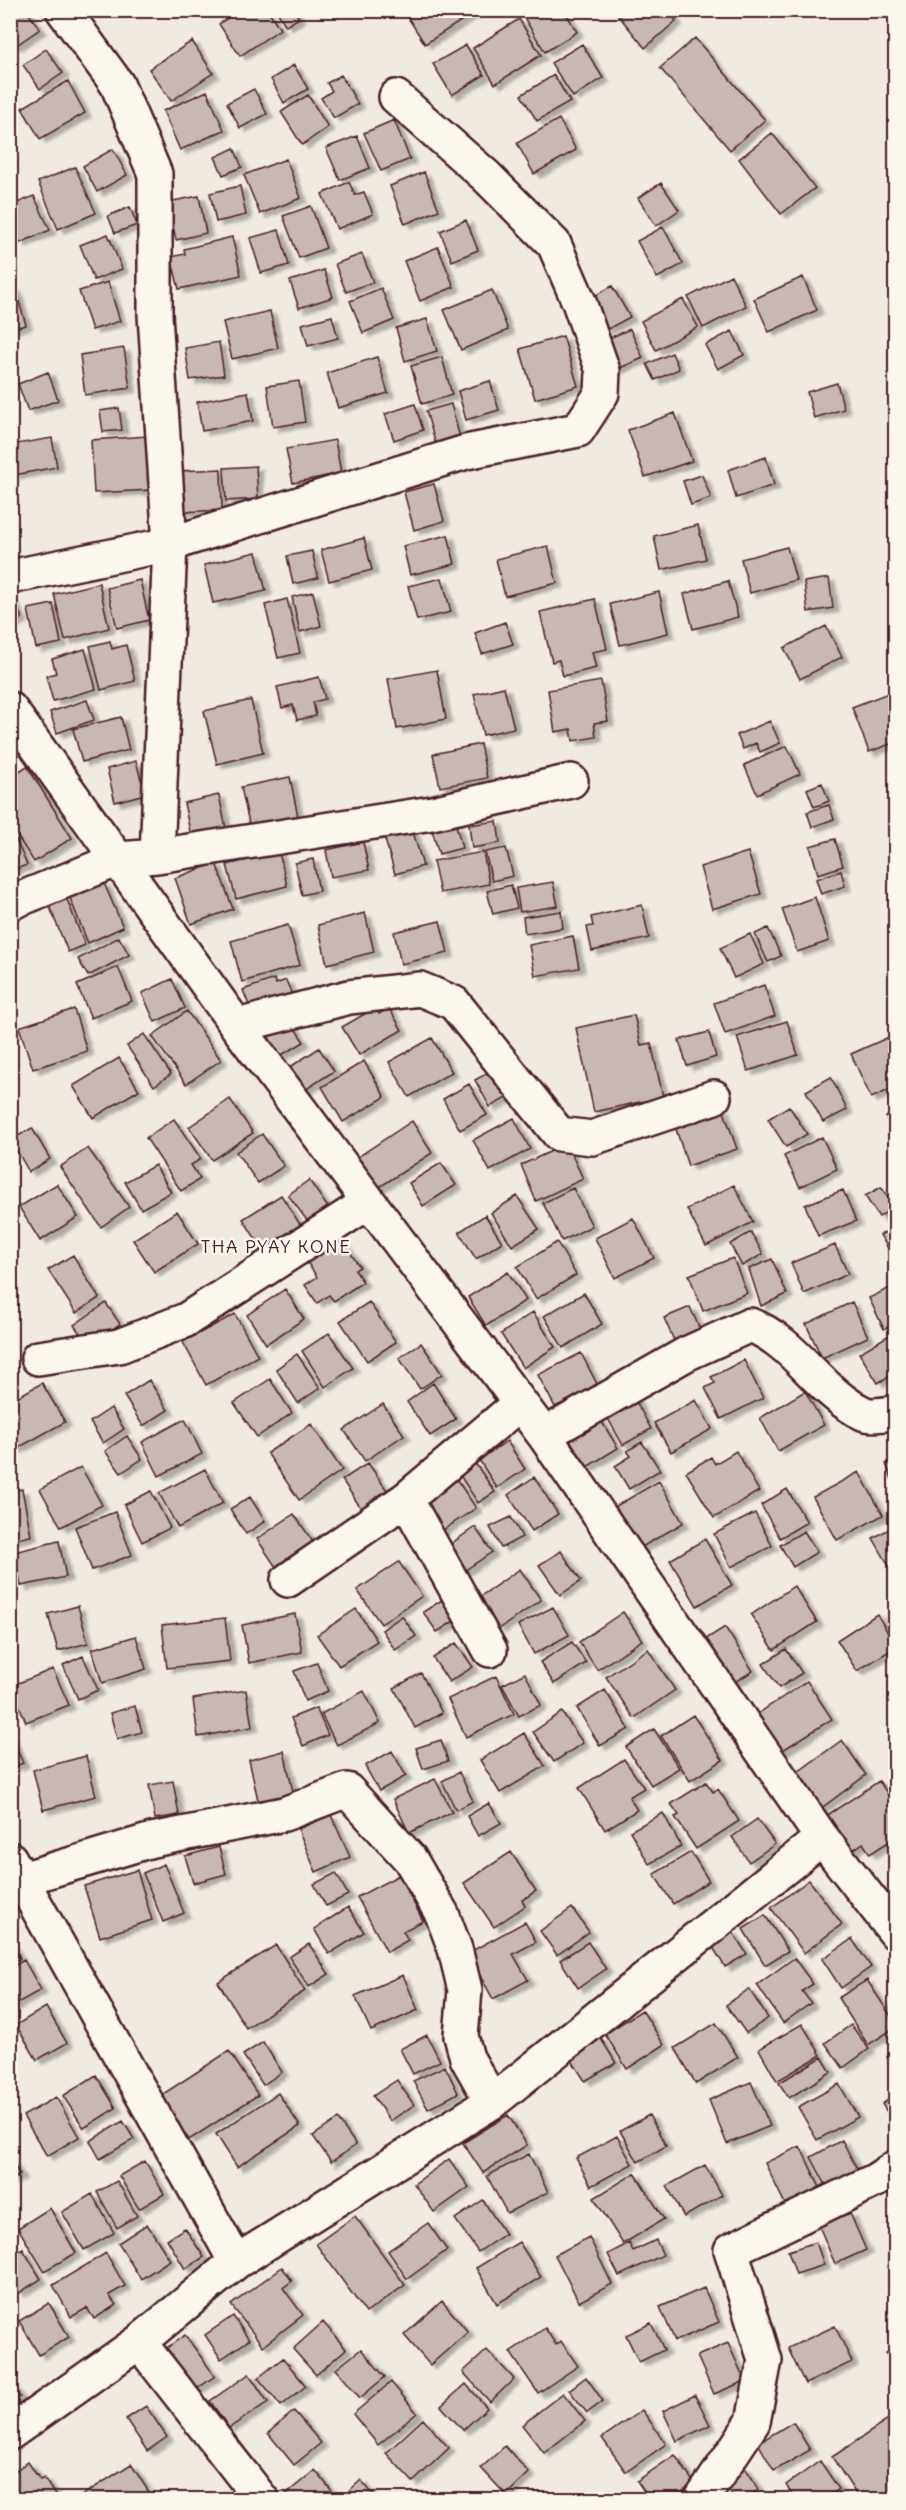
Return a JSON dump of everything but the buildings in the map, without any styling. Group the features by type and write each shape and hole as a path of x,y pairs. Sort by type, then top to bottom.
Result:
{"street":[{"path":"63,10 117,84 155,174 155,315 170,544 157,856"},
{"path":"10,577 170,544 466,452 578,430 602,393 603,371 579,302 554,244 486,176 396,97"},
{"path":"10,709 237,1026 544,1435 822,1838 896,1933"},
{"path":"10,903 119,859 157,856 432,813 571,781"},
{"path":"237,1026 350,997 420,989 454,1003 559,1134 592,1138 714,1097"},
{"path":"38,1358 119,1346 186,1320 369,1202"},
{"path":"544,1435 686,1354 750,1325 769,1332 833,1391 864,1414 896,1413"},
{"path":"288,1580 406,1499 520,1403"},
{"path":"406,1499 490,1650"},
{"path":"236,2262 16,1869 284,1814 347,1790 410,1859 442,1914 455,1949 465,1990 461,2036 467,2058 492,2102"},
{"path":"10,2433 139,2342 236,2262 492,2102 822,1838"},
{"path":"701,2499 753,2422 765,2360 731,2250 876,2180 896,2167"},
{"path":"139,2342 262,2499"}],"district":[{"name":"THA PYAY KONE","path":"276,1246"}]}
